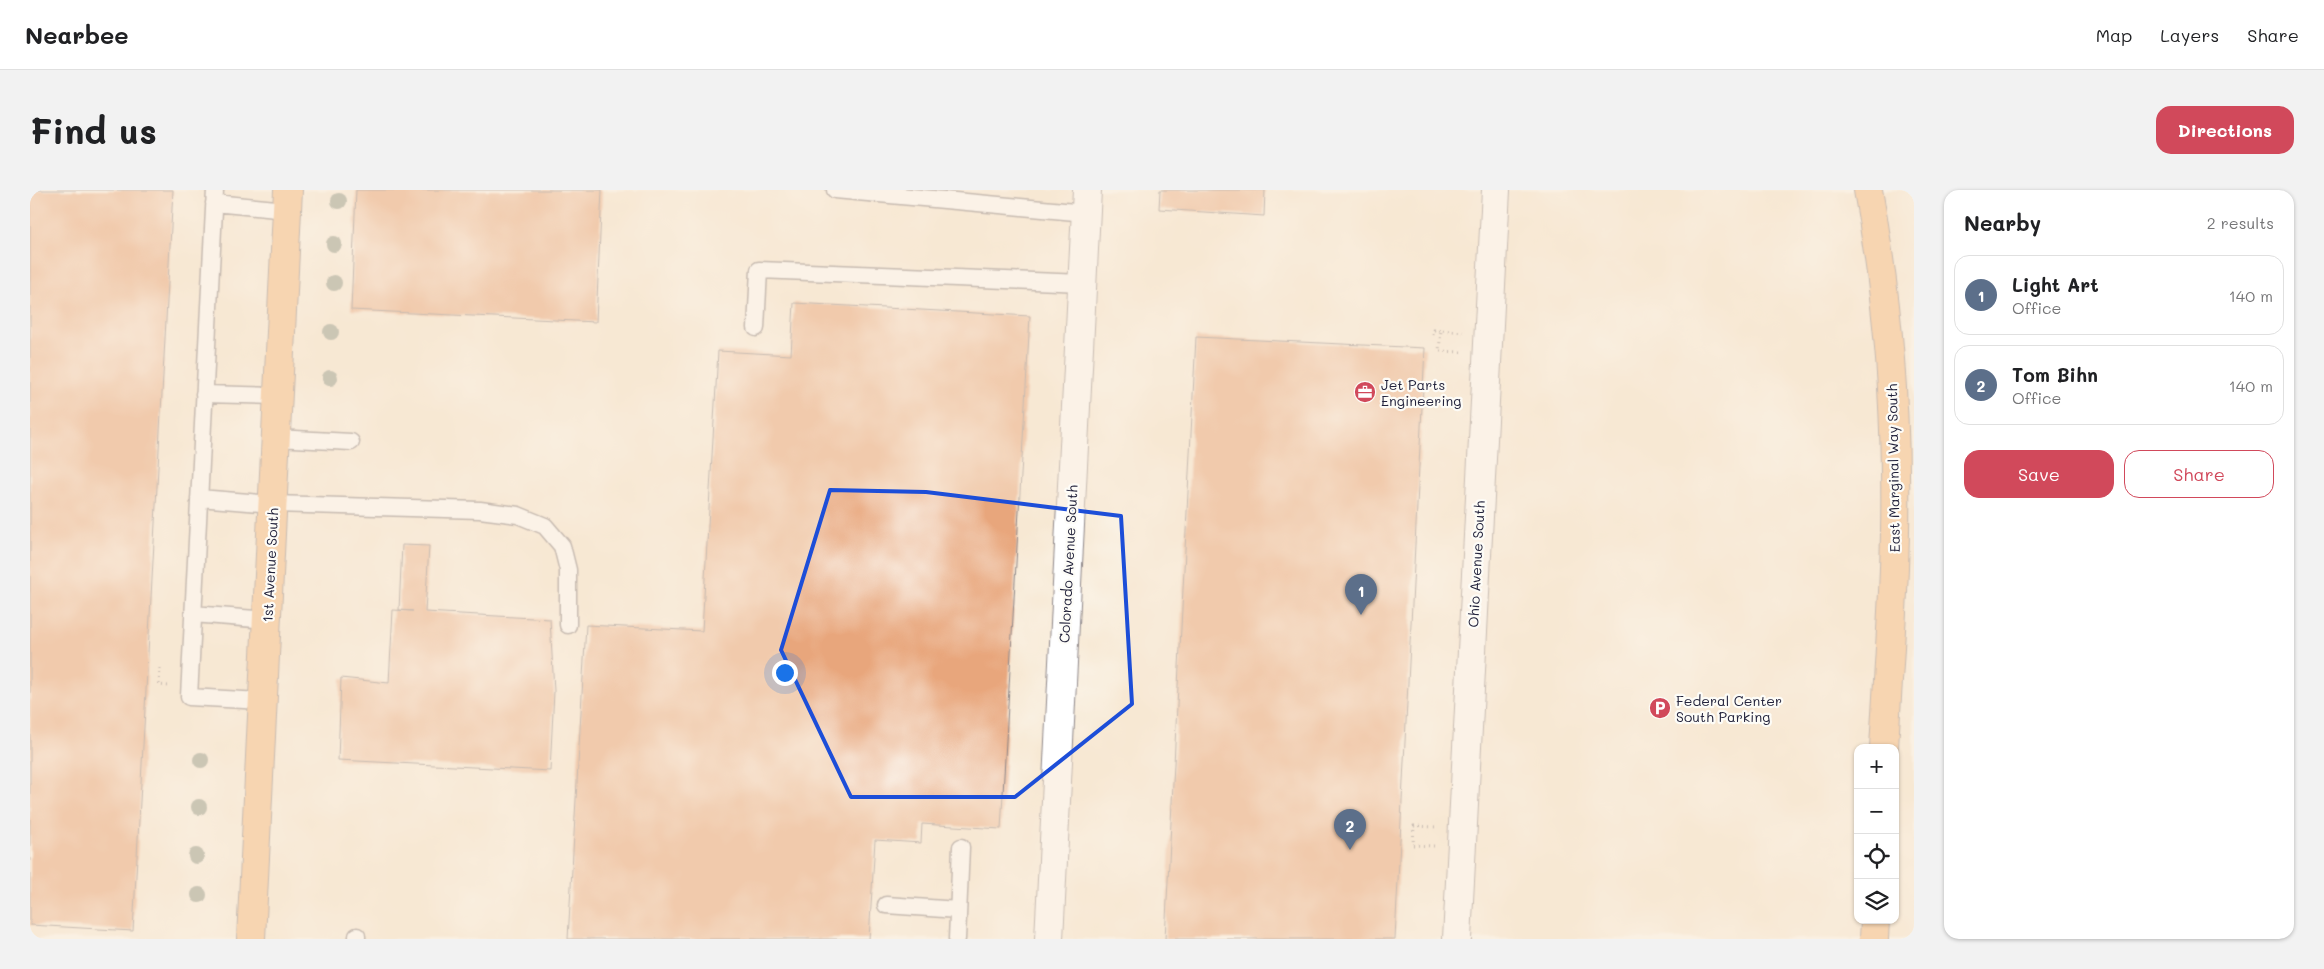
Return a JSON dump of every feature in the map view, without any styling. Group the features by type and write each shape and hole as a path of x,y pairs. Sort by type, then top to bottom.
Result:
{"main road":[{"name":"East Marginal Way South","path":"1868,190 1878,243 1891,365 1895,463 1894,573 1884,744"},
{"name":"1st Avenue South","path":"251,939 288,200"},
{"path":"1874,939 1875,924"}],"street":[{"name":"Ohio Avenue South","path":"1457,939 1496,190"},
{"name":"Colorado Avenue South","path":"1049,939 1087,201"}],"lane":[{"path":"834,190 1087,201"},
{"path":"263,701 189,697 193,614 214,196 288,200"},
{"path":"756,328 759,270 1082,283"},
{"path":"204,394 278,396"},
{"path":"276,438 351,442"},
{"path":"199,498 273,504 480,510 518,515 545,526 562,546 568,570 568,625"},
{"path":"193,614 267,620"},
{"path":"957,939 961,847"},
{"path":"886,905 958,910"}],"path":[{"path":"1433,335 1434,330 1467,332"},
{"path":"1440,330 1440,351 1466,352"},
{"path":"159,685 160,668"},
{"path":"1440,846 1413,847 1414,826 1441,827"}],"highlighted area":[{"path":"830,490 926,492 1121,516 1132,704 1015,797 851,797 781,650"}],"building":[{"path":"30,190 173,190 133,931 30,925"},
{"path":"356,190 602,190 596,322 351,310"},
{"path":"1160,190 1265,190 1264,216 1159,209"},
{"path":"794,303 1030,316 1001,829 922,824 921,843 875,840 869,939 568,939 586,625 702,631 718,351 791,355"},
{"path":"1196,337 1425,348 1395,939 1165,939"},
{"path":"402,545 429,546 425,612 550,619 554,691 550,771 338,760 341,678 389,683 393,610 413,611 399,610"}],"place":[{"name":"Jet Parts Engineering","path":"1365,392"},
{"name":"Light Art","path":"1361,615"},
{"name":"Federal Center South Parking","path":"1660,708"},
{"name":"Tom Bihn","path":"1350,850"}]}
